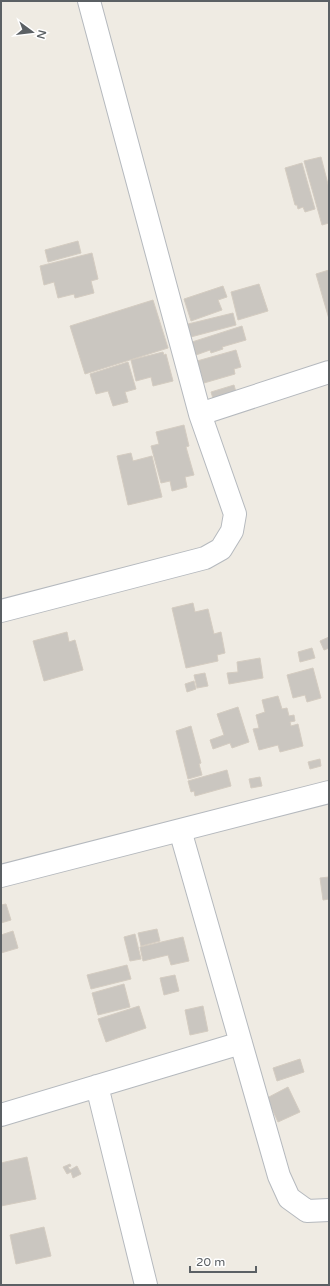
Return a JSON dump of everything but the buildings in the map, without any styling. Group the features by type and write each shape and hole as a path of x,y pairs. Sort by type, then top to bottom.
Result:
{"street":[{"path":"1,611 205,558 221,549 232,530 235,514 200,414 92,2"},
{"path":"200,414 329,372"},
{"path":"1,876 329,792"},
{"path":"180,830 279,1176 289,1198 307,1212 329,1210"},
{"path":"1,1115 241,1043"},
{"path":"96,1086 146,1285"}]}
